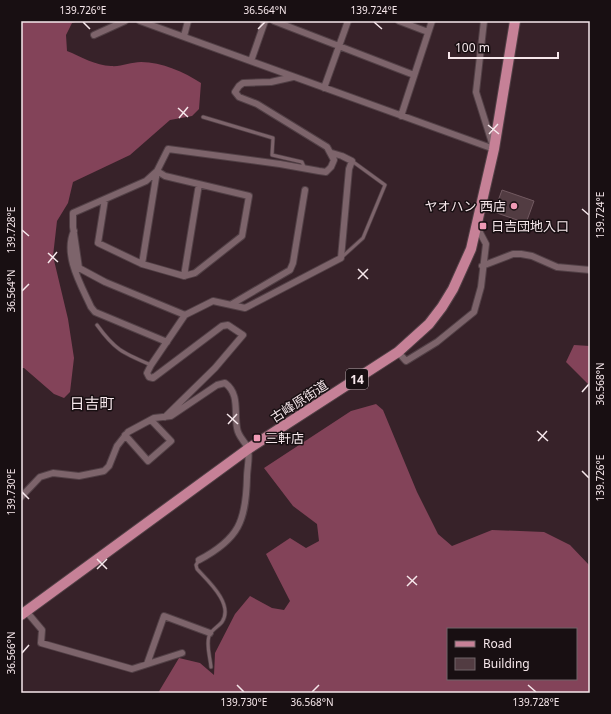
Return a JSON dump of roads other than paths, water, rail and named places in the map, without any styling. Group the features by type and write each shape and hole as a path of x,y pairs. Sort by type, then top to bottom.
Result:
{"main road":[{"name":"古峰原街道","path":"24,613 248,449 398,352 429,324 442,307 463,271 477,227 494,150 515,21"}],"street":[{"path":"94,35 126,21"},
{"path":"140,21 494,150"},
{"path":"184,36 188,21"},
{"path":"251,61 265,21"},
{"path":"274,21 414,75"},
{"path":"324,88 348,21"},
{"path":"399,21 428,32"},
{"path":"401,116 432,21"},
{"path":"484,21 476,92 494,150"},
{"path":"142,264 157,171 168,149 326,172 332,167 334,160 332,153 327,147 258,104 239,97 235,92 238,86 243,83 272,82 293,77"},
{"path":"165,417 215,368 243,335 228,325 222,326 153,378 149,377 147,373 151,365 185,315 213,301 245,308 341,258 349,168 352,161 332,153"},
{"path":"105,199 98,243 142,264 184,276 195,273 242,236 249,196 165,176 157,171"},
{"path":"157,171 146,181 73,213 79,268 105,282 185,315"},
{"path":"184,276 199,184"},
{"path":"232,304 290,270 293,263 305,190"},
{"path":"398,352 406,361 437,342 474,312 481,288 482,266 486,244 477,227"},
{"path":"74,231 70,240 74,270 91,308 95,312 167,342"},
{"path":"482,266 513,254 521,254 532,256 557,267 590,270"},
{"path":"21,497 40,477 53,473 79,476 104,471 109,466 117,446 128,432 151,420 171,416 217,385 225,383 230,386 235,397 239,435 248,449 247,489 240,525 232,536 216,552 199,560"},
{"path":"125,435 148,461 171,441 151,420"},
{"path":"24,613 42,630 41,643 132,669 182,653"},
{"path":"147,664 164,616 210,633"}],"lane":[{"path":"203,116 273,138 272,155 302,162 305,169"},
{"path":"341,258 363,238 384,185 352,161"},
{"path":"98,325 109,342 120,352 151,365"},
{"path":"199,560 196,565 197,569 216,591 226,611 222,621 210,633 208,643 211,667"}],"place":[{"name":"ヤオハン 西店","path":"514,206"},
{"name":"日吉団地入口","path":"483,226"},
{"name":"三軒店","path":"257,438"}],"district":[{"name":"日吉町","path":"92,403"}]}
